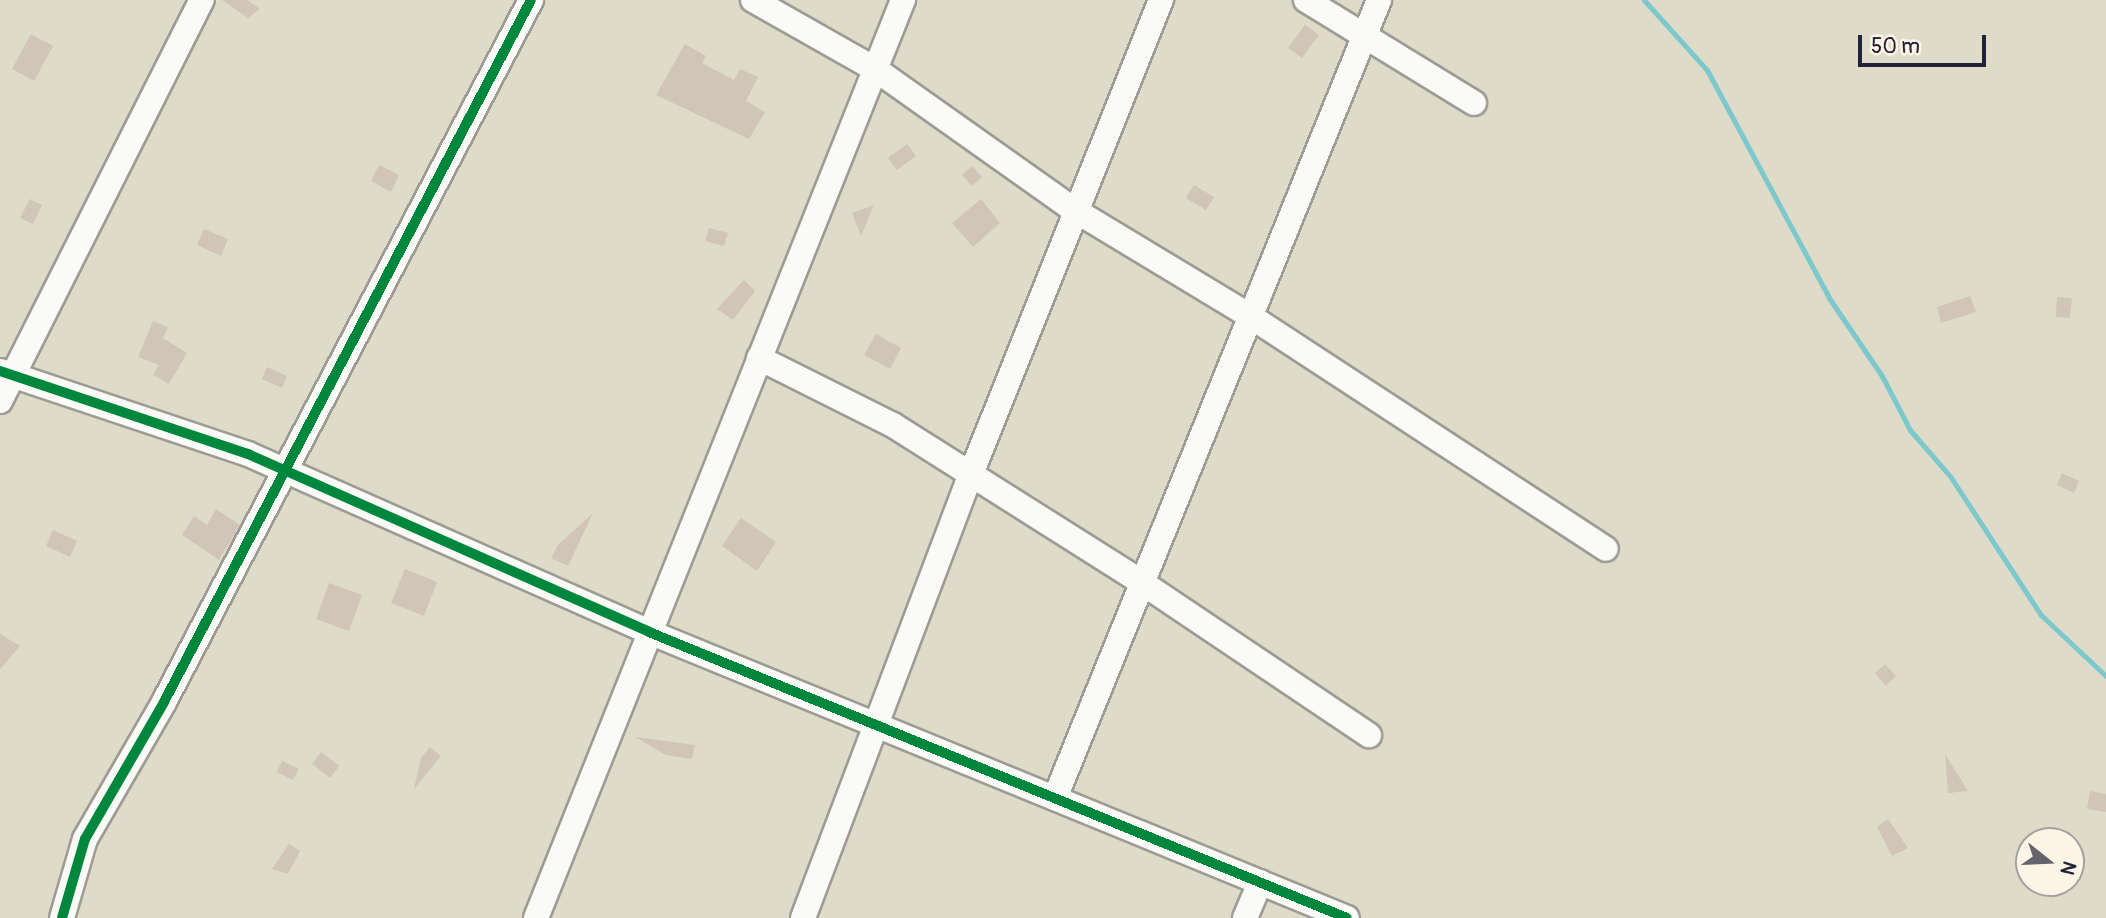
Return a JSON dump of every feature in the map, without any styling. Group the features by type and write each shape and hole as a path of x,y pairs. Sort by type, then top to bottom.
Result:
{"street":[{"path":"0,401 6,374 202,0"},
{"path":"62,918 85,839 164,702 531,0"},
{"path":"754,0 875,69 1074,210 1251,317 1606,549"},
{"path":"542,916 649,632 903,0"},
{"path":"803,918 874,724 971,474 1074,210 1161,0"},
{"path":"1306,0 1474,103"},
{"path":"1055,798 1379,0"},
{"path":"760,358 893,425 1143,583 1369,736"},
{"path":"6,374 248,454 649,632 1347,918"},
{"path":"1245,918 1260,882"}],"building":[{"path":"222,0 247,0 260,9 248,18"},
{"path":"1305,25 1319,35 1302,58 1288,48"},
{"path":"31,34 53,46 34,81 12,69"},
{"path":"685,44 706,56 702,63 734,80 740,69 758,77 746,101 765,112 749,139 656,95"},
{"path":"907,144 916,156 897,170 888,158"},
{"path":"379,165 399,175 391,192 371,181"},
{"path":"972,166 982,177 972,186 962,175"},
{"path":"1194,185 1214,197 1206,210 1186,198"},
{"path":"30,199 42,205 33,224 20,218"},
{"path":"981,199 1000,223 973,247 952,223"},
{"path":"874,205 861,236 852,213"},
{"path":"709,228 728,233 724,246 705,241"},
{"path":"204,229 228,239 221,256 197,245"},
{"path":"744,280 755,291 733,320 717,309"},
{"path":"1970,296 1976,312 1941,323 1937,307"},
{"path":"2057,297 2072,298 2070,318 2056,317"},
{"path":"153,321 168,327 163,338 187,353 169,384 153,375 159,365 138,357"},
{"path":"876,334 901,348 890,369 864,355"},
{"path":"267,367 287,376 282,388 262,379"},
{"path":"2062,473 2079,481 2074,493 2057,485"},
{"path":"216,509 240,525 219,560 182,535 194,516 207,525"},
{"path":"593,513 568,566 551,558 558,545"},
{"path":"741,518 776,542 757,571 722,546"},
{"path":"53,530 77,541 70,557 46,546"},
{"path":"405,569 437,582 424,616 391,603"},
{"path":"329,583 362,595 349,631 316,619"},
{"path":"0,634 20,646 0,669"},
{"path":"1885,664 1896,676 1886,686 1875,673"},
{"path":"635,737 695,745 692,759 666,755"},
{"path":"430,747 441,756 414,789 421,758"},
{"path":"321,752 339,766 330,778 312,764"},
{"path":"1945,754 1968,791 1948,793"},
{"path":"282,761 299,769 293,780 277,772"},
{"path":"2090,791 2106,794 2106,812 2087,809"},
{"path":"1888,819 1908,848 1892,856 1877,827"},
{"path":"289,844 300,851 288,874 272,869"}],"waterway":[{"path":"1644,0 1707,70 1829,298 1882,376 1910,430 1950,476 2041,615 2106,676"}],"cycle path":[{"path":"62,918 85,839 164,702 531,0"},
{"path":"0,371 248,454 649,632 1347,918"}]}
